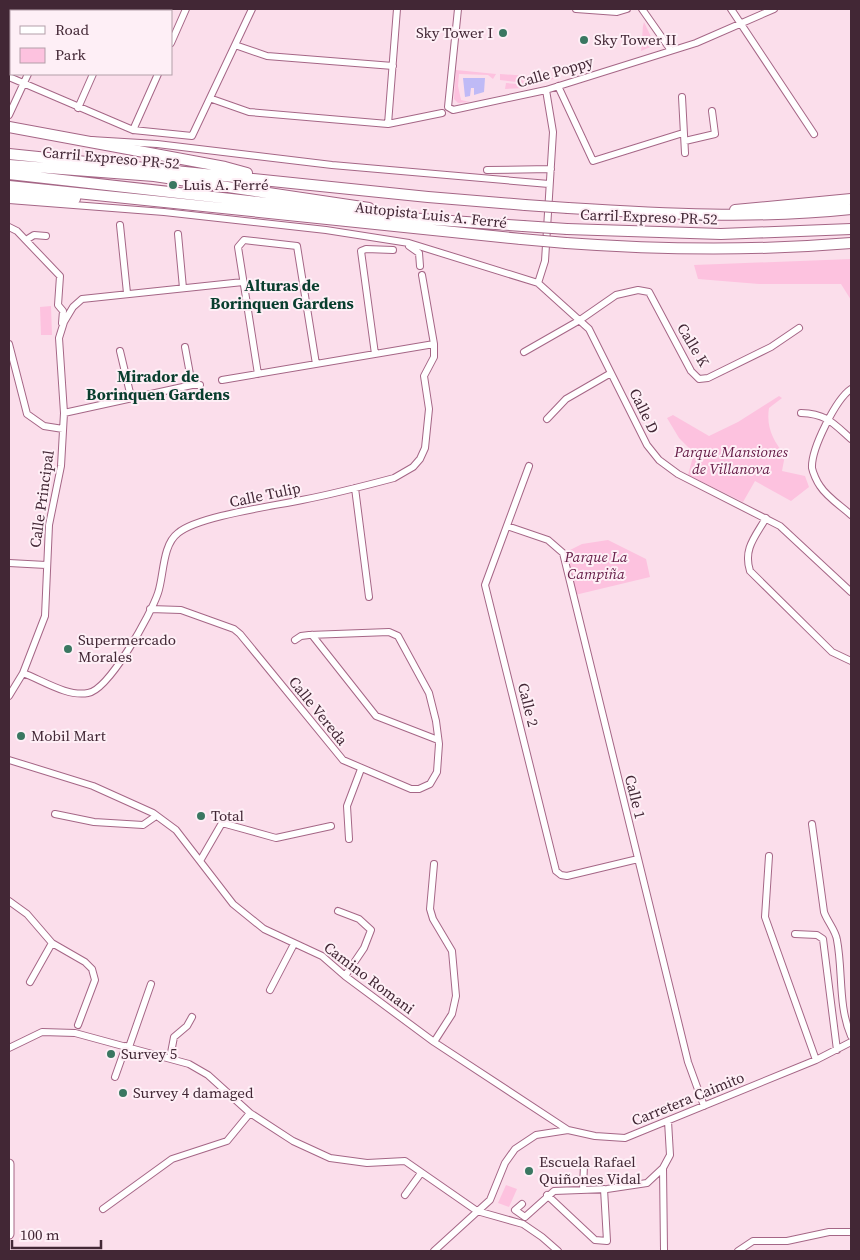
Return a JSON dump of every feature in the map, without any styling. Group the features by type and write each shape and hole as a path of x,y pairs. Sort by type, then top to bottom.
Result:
{"highway":[{"path":"9,127 225,167 270,180"},
{"name":"Autopista Luis A. Ferré","path":"9,154 428,198 568,208 709,215 786,214 851,209"},
{"name":"Carril Expreso PR-52","path":"9,166 195,181 447,220"},
{"name":"Carril Expreso PR-52","path":"9,174 316,208 567,229 729,234 851,228"},
{"name":"Autopista Luis A. Ferré","path":"9,186 566,243 664,249 782,248 851,242"},
{"path":"9,195 71,199 125,198"},
{"path":"709,215 751,207 851,199"}],"main road":[{"path":"9,1164 9,1234"}],"street":[{"path":"172,41 186,9"},
{"path":"9,77 133,130 192,136 212,99 252,9"},
{"path":"388,124 397,9"},
{"name":"Calle Poppy","path":"458,9 448,107 453,110 546,90 670,49 696,43 740,22 774,9"},
{"path":"576,9 617,12 627,9"},
{"path":"642,9 670,49"},
{"path":"731,9 814,134"},
{"path":"235,45 267,56 393,66"},
{"path":"9,115 28,75"},
{"path":"78,108 93,75"},
{"path":"133,130 158,75"},
{"path":"558,86 593,161 683,133"},
{"path":"9,200 164,212 326,230 404,243 467,260 538,283 545,260 553,132 546,90"},
{"path":"682,97 685,153"},
{"path":"212,99 249,112 388,124 442,113"},
{"path":"685,141 715,134 712,111"},
{"path":"84,140 99,138 332,165 549,184"},
{"path":"487,170 550,169"},
{"path":"120,225 127,293 243,282"},
{"path":"9,227 26,240 60,276 58,305 63,311 62,329"},
{"path":"178,234 184,288"},
{"path":"26,240 34,236 46,236"},
{"path":"258,374 238,247 244,240 297,246 316,364"},
{"path":"404,243 419,253 420,266"},
{"path":"375,354 361,251 366,249 393,250"},
{"name":"Calle Tulip","path":"23,673 74,694 88,693 99,688 114,672 158,594 168,549 176,533 188,527 232,514 394,478 413,468 425,448 429,409 424,376 434,357 434,344 422,275"},
{"name":"Calle D","path":"538,283 589,329 647,445 659,460 678,474 780,526 851,592"},
{"name":"Calle K","path":"580,320 616,295 638,290 648,292 691,371 699,380 708,378 771,348 799,328"},
{"name":"Calle Principal","path":"9,696 23,673 45,616 49,526 62,466 64,413 59,338 73,307 82,299 127,293"},
{"path":"524,352 580,320"},
{"path":"9,344 10,357 27,414 44,426 63,429"},
{"path":"222,380 434,344"},
{"path":"185,347 192,385"},
{"path":"120,351 131,397"},
{"path":"548,419 566,399 611,373"},
{"path":"64,413 131,397 192,385 200,386"},
{"path":"851,389 843,394 829,419 814,457 812,469 819,486 851,516"},
{"path":"801,413 817,414 829,419 851,440"},
{"name":"Calle 2","path":"529,466 485,585 556,871 560,875 568,876 638,858"},
{"path":"355,488 369,597"},
{"path":"766,518 750,547 746,559 750,571 832,652 851,660"},
{"name":"Calle 1","path":"508,526 548,540 562,553 688,1062 704,1106"},
{"path":"9,563 46,565"},
{"name":"Calle Vereda","path":"150,609 181,610 240,634 339,756 362,769 411,789 425,788 435,780 438,740 436,721 428,693 398,636 389,632 312,635 301,636 295,640"},
{"path":"312,635 376,716 438,740"},
{"name":"Camino Romani","path":"9,760 93,786 156,816 176,830 233,904 264,929 322,956 345,976 434,1042 568,1130"},
{"path":"349,839 347,806 362,769"},
{"path":"55,814 94,822 143,825 156,816"},
{"path":"200,861 222,822 276,838 331,826"},
{"path":"812,824 824,912 837,937 841,989 851,1036"},
{"path":"769,856 764,917 816,1060"},
{"path":"434,864 430,909 433,919 452,951 456,996 452,1014 434,1042"},
{"path":"9,902 27,914 52,943 85,962 92,969 95,980 78,1025"},
{"path":"338,910 359,919 371,930 364,948 345,976"},
{"path":"795,934 817,935 823,939 837,1050"},
{"path":"30,982 52,943"},
{"path":"270,990 294,944"},
{"path":"115,1077 150,984"},
{"path":"170,1058 174,1037 188,1026 192,1017"},
{"path":"9,1048 42,1032 75,1033 189,1064 208,1076 250,1113 293,1141 330,1158 367,1163 406,1160 477,1211 523,1224 558,1251"},
{"name":"Carretera Caimito","path":"434,1251 490,1200 505,1162 515,1149 536,1135 568,1130 596,1136 625,1138 816,1060 851,1042"},
{"path":"103,1209 172,1159 227,1141 250,1113"},
{"path":"522,1204 515,1210 525,1217 554,1191 604,1189 647,1183 663,1168 670,1155 668,1121"},
{"path":"583,1190 584,1164"},
{"path":"663,1168 664,1250"},
{"path":"405,1195 421,1172"},
{"path":"548,1196 595,1240 607,1241 604,1189"},
{"path":"738,1251 753,1242 787,1241 829,1232 851,1232"}],"green space":[{"path":"644,22 655,45 641,51 643,26"},
{"path":"456,70 496,74 493,79 488,75 459,74 458,86 461,100 470,102 458,103 454,99"},
{"path":"500,74 556,78 525,88 505,89 506,83 517,84 517,82 500,80"},
{"path":"851,259 851,300 841,284 759,284 698,279 694,265"},
{"path":"51,306 52,335 41,335 40,307"},
{"name":"Parque Mansiones de Villanova","path":"779,396 782,398 769,408 768,415 774,439 785,455 782,471 805,476 809,487 791,501 755,481 743,502 688,475 694,453 679,438 667,418 673,415 709,436 738,422"},
{"name":"Parque La Campiña","path":"608,540 646,559 650,577 575,595 564,553 582,544"},
{"path":"506,1185 517,1189 509,1207 498,1203"}],"shaded area":[{"path":"463,78 485,78 484,92 474,95 474,88 471,88 470,96 465,97"}],"place":[{"name":"Sky Tower I","path":"503,33"},
{"name":"Sky Tower II","path":"584,40"},
{"name":"Luis A. Ferré","path":"173,185"},
{"name":"Supermercado Morales","path":"68,649"},
{"name":"Mobil Mart","path":"21,736"},
{"name":"Total","path":"201,816"},
{"name":"Survey 5","path":"111,1054"},
{"name":"Survey 4 damaged","path":"123,1093"},
{"name":"Escuela Rafael Quiñones Vidal","path":"529,1171"}],"district":[{"name":"Alturas de Borinquen Gardens","path":"282,294"},
{"name":"Mirador de Borinquen Gardens","path":"158,385"}]}
